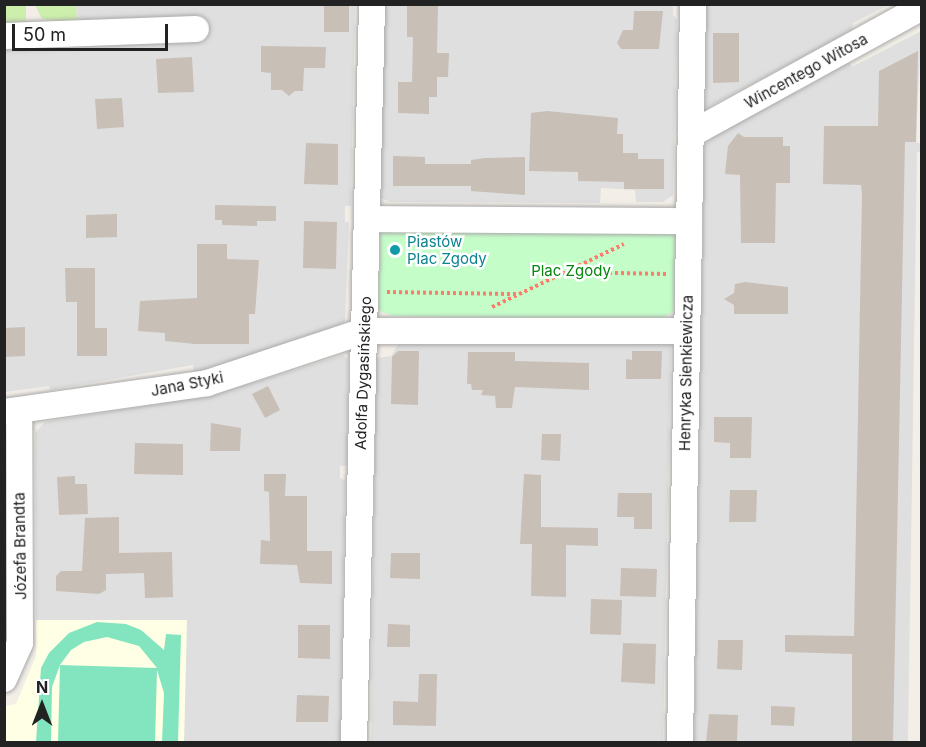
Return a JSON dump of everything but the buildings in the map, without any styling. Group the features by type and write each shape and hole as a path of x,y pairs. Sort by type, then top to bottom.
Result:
{"street":[{"name":"Adolfa Dygasińskiego","path":"354,742 372,4"},
{"name":"Henryka Sienkiewicza","path":"680,742 693,4"},
{"name":"Wincentego Witosa","path":"691,134 921,7"},
{"path":"4,36 196,29"},
{"path":"368,219 689,222"},
{"path":"364,330 687,330"},
{"name":"Jana Styki","path":"12,411 207,383 364,330"},
{"name":"Józefa Brandta","path":"4,678 20,643 12,411"}],"path":[{"path":"489,308 629,242"},
{"path":"566,272 688,274"},
{"path":"365,291 520,294"}],"shaded area":[{"path":"76,5 355,5 351,206 345,206 345,222 349,222 345,321 338,328 194,374 193,365 50,390 49,386 5,392 4,50 203,42 204,17 77,23"},
{"path":"382,5 673,5 673,15 677,19 673,195 663,202 636,202 635,190 601,188 600,203 390,202 381,198"},
{"path":"705,5 888,5 853,23 852,31 706,108"},
{"path":"921,31 916,142 921,144 922,152 917,152 908,742 694,742 704,146 718,132 793,90 798,92 849,61 852,67"},
{"path":"404,335 671,343 663,742 371,742 376,358 391,356"},
{"path":"343,355 348,359 347,466 340,466 340,478 345,481 340,742 184,742 186,620 36,620 35,433 45,422 213,395"},
{"path":"5,436 6,628 5,648"},
{"path":"36,620 187,620 184,742 5,742 5,706 16,704 36,656"}],"green space":[{"path":"5,5 26,5 26,23 5,32"},
{"path":"35,5 76,5 77,23 42,19"},
{"name":"Plac Zgody","path":"380,227 678,230 674,311 660,320 393,316 375,309 376,234"},
{"path":"97,622 126,624 141,630 164,650 166,634 181,635 178,742 162,742 164,693 157,670 155,742 58,742 60,665 52,687 51,742 36,742 41,668 49,653 69,633","holes":["107,637 139,646 157,668 60,665 71,650 84,642"]}],"place":[{"name":"Piastów Plac Zgody","path":"395,250"}]}
